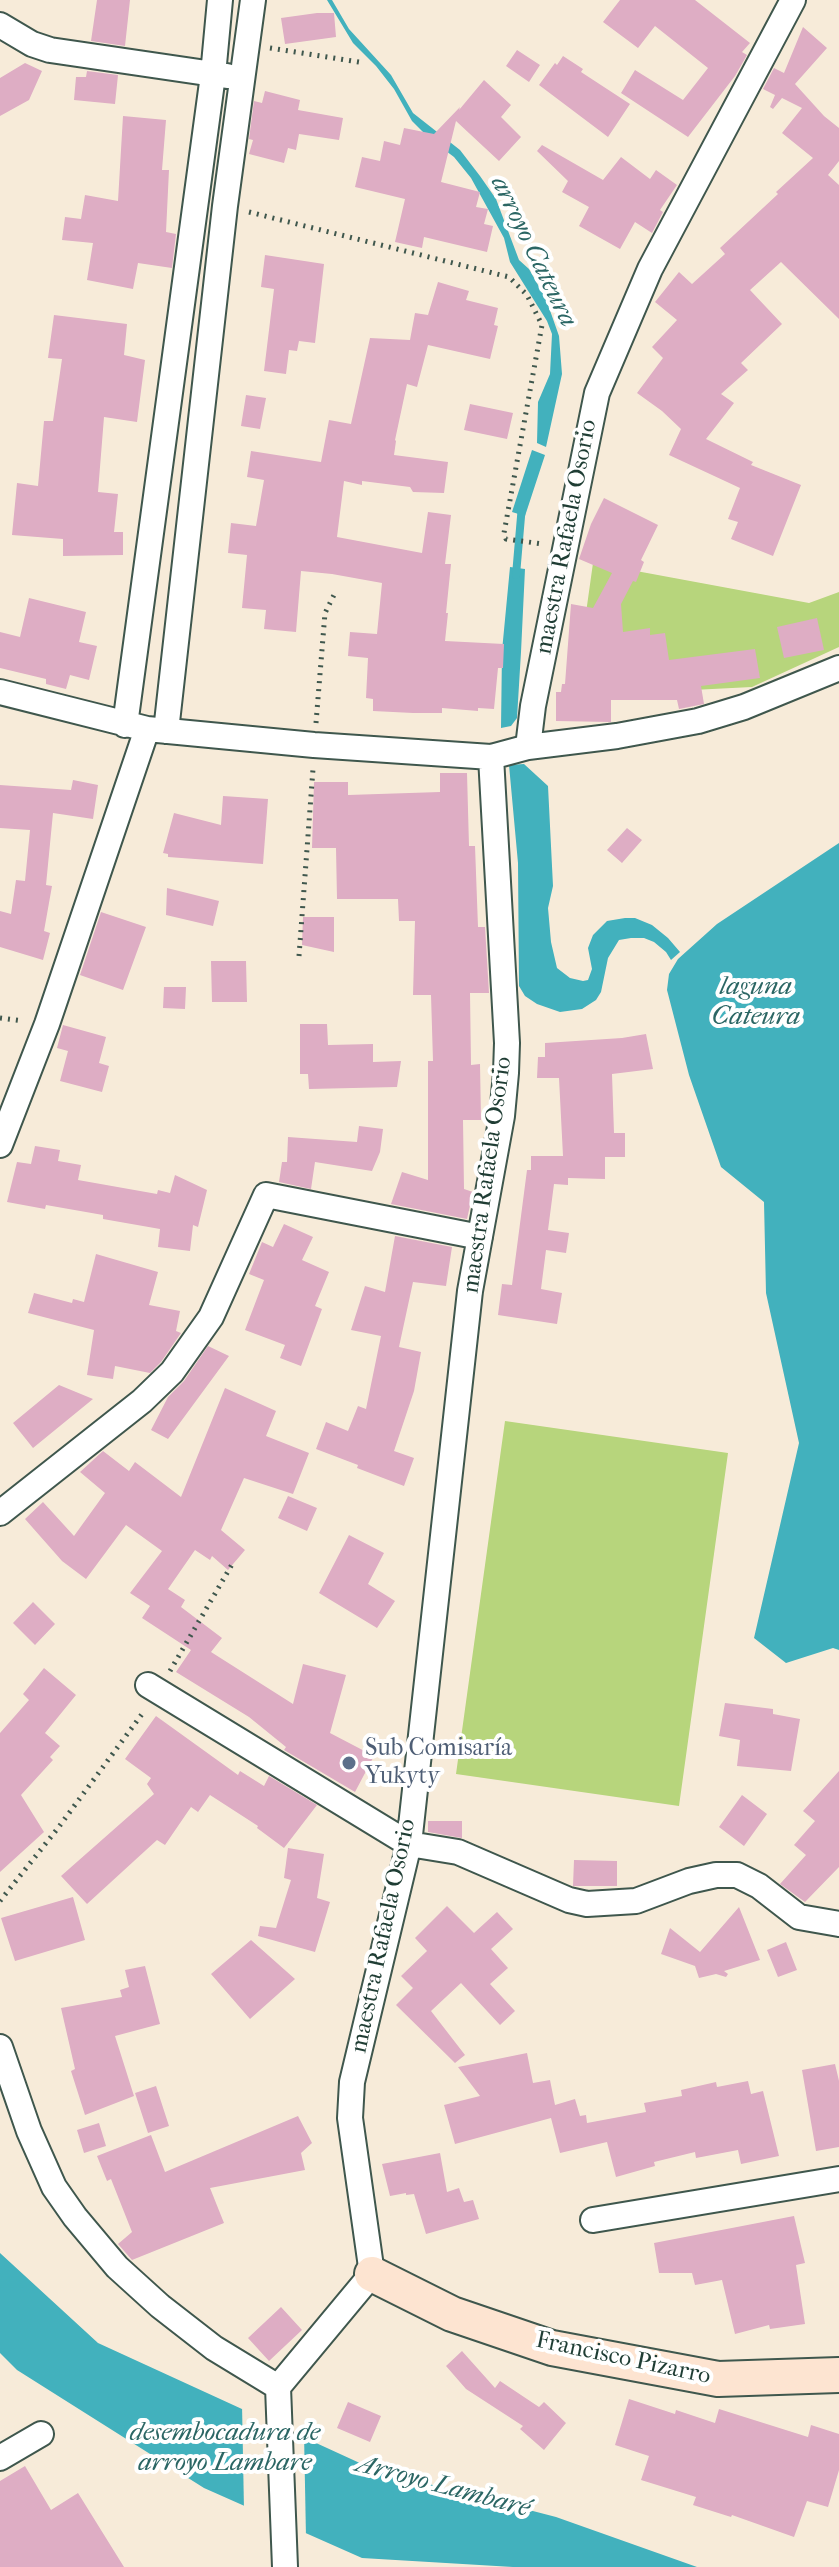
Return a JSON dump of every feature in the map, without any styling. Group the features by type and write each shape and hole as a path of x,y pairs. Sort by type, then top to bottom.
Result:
{"street":[{"path":"146,728 220,0"},
{"path":"0,1145 47,1024 146,728 253,0"},
{"name":"maestra Rafaela Osorio","path":"528,747 533,706 597,393 650,269 793,0"},
{"path":"0,25 32,44 50,50 241,77"},
{"path":"0,692 146,728 314,745 491,757 528,747 617,736 698,721 744,707 839,668"},
{"name":"maestra Rafaela Osorio","path":"372,2274 350,2118 352,2082 409,1844 470,1291 502,1116 507,1058 491,757"},
{"path":"0,1513 130,1411 172,1372 211,1317 266,1195 480,1237"},
{"path":"153,1689 409,1844 458,1852 569,1900 587,1904 636,1901 689,1881 716,1875 737,1875 759,1886 799,1917 839,1924"},
{"path":"0,2047 35,2145 54,2187 75,2217 117,2267 160,2306 279,2395"},
{"path":"593,2220 839,2179"},
{"path":"285,2567 279,2395 372,2274"},
{"name":"Francisco Pizarro","path":"372,2274 452,2314 552,2348 718,2379 839,2375"},
{"path":"0,2458 41,2434"}],"path":[{"path":"245,44 359,62"},
{"path":"225,206 509,277 527,295 542,325 504,533 506,539 542,544"},
{"path":"0,1901 58,1828 153,1689 234,1561"}],"green space":[{"path":"593,563 809,603 839,592 839,647 752,687 633,693 578,670"},
{"path":"505,1421 728,1453 679,1806 456,1774"}],"water":[{"path":"327,0 332,0 349,29 391,75 413,113 460,150 480,176 496,199 519,260 529,269 546,299 559,336 562,374 546,447 537,443 538,402 550,374 552,334 547,321 510,262 504,238 471,178 454,157 412,121 394,89 353,43"},
{"path":"532,450 545,455 525,516 512,512"},
{"path":"510,567 525,569 521,652 517,718 511,726 501,728 502,651"},
{"path":"524,764 548,786 553,886 548,908 557,968 570,978 588,980 592,969 588,948 593,935 607,921 625,918 635,918 652,925 680,952 671,960 654,942 644,938 619,940 608,958 601,992 596,1000 582,1009 560,1012 537,1004 525,996 519,986 518,863 509,765"},
{"name":"laguna Cateura","path":"839,843 839,1650 833,1648 786,1663 754,1638 799,1443 766,1293 764,1202 721,1167 689,1075 667,990 669,974 678,959 717,924"},
{"name":"desembocadura de arroyo Lambare","path":"0,2253 98,2343 375,2470 556,2517 697,2567 513,2567 362,2558 204,2488 17,2370 0,2353"}],"pier":[{"path":"242,2404 304,2433 306,2538 244,2510"}],"building":[{"path":"97,0 130,0 125,46 91,41"},
{"path":"620,0 695,0 750,43 742,52 747,55 735,76 688,137 621,93 635,70 683,100 708,68 655,26 638,48 603,22"},
{"path":"334,13 336,37 285,44 281,18"},
{"path":"803,27 827,48 795,84 839,128 839,161 828,175 839,185 839,319 781,262 750,290 782,324 741,363 748,370 721,394 734,403 706,439 753,462 751,465 801,485 773,556 731,539 738,522 728,519 740,488 669,455 681,429 637,393 663,358 652,347 677,320 655,302 679,272 692,284 725,254 720,248 813,158 782,133 802,108 782,98 773,109 770,107 775,95 763,89 774,68 784,73"},
{"path":"517,50 540,65 529,82 506,66"},
{"path":"563,56 583,69 581,72 630,104 608,137 539,85"},
{"path":"25,63 42,71 29,100 0,116 0,78"},
{"path":"87,71 118,75 115,104 74,100 76,77 86,77"},
{"path":"484,80 511,105 501,117 521,137 499,161 456,121 441,182 480,192 476,207 488,209 484,224 493,226 487,252 424,237 422,248 395,242 405,199 355,187 362,157 380,161 384,141 400,145 404,128 434,134"},
{"path":"265,91 300,100 298,110 343,118 339,140 299,134 296,150 288,148 284,163 249,154 253,140 249,139 254,101 262,103"},
{"path":"123,116 166,120 162,170 169,170 166,232 176,234 172,268 138,263 133,289 87,280 93,243 62,240 65,217 81,219 85,195 118,201"},
{"path":"542,145 603,180 621,157 650,179 656,170 677,185 660,210 663,212 652,233 635,222 620,249 579,226 589,207 562,192 568,181 537,151"},
{"path":"265,255 324,264 315,343 299,341 297,351 289,350 286,374 264,371 274,289 261,287"},
{"path":"438,282 469,291 466,300 498,308 494,325 498,326 490,359 428,345 417,387 407,384 394,455 448,462 444,493 413,492 410,487 344,481 337,537 422,553 428,512 451,515 445,564 451,564 445,641 504,644 503,668 498,668 494,709 442,708 442,713 373,711 373,699 366,698 368,658 348,656 350,632 377,634 382,583 301,571 296,632 264,629 266,610 242,608 247,555 228,553 231,523 256,526 264,480 247,477 251,451 321,462 329,420 351,424 370,338 410,340 415,313 428,315"},
{"path":"54,315 127,324 124,355 145,360 137,422 104,417 98,492 118,494 114,532 123,532 123,555 63,556 63,539 12,535 17,483 38,486 44,421 53,421 62,359 48,358"},
{"path":"246,395 266,398 260,429 241,426"},
{"path":"470,404 513,413 507,439 464,430"},
{"path":"604,498 658,525 641,560 644,562 636,582 633,581 621,604 623,632 650,628 650,635 665,633 669,660 755,649 760,678 701,686 704,704 679,709 677,700 611,700 611,722 556,721 556,692 561,692 562,684 565,684 571,604 593,608 612,573 579,559"},
{"path":"29,598 86,612 79,642 97,646 89,680 70,675 66,689 46,684 46,679 0,668 0,632 20,637"},
{"path":"817,618 824,650 784,658 777,627"},
{"path":"440,773 467,773 469,846 475,846 478,927 485,927 489,993 470,993 471,1065 480,1064 481,1120 463,1120 464,1189 473,1192 467,1219 391,1204 402,1172 428,1180 428,1061 433,1061 431,995 413,995 415,921 399,921 398,899 337,899 336,848 312,848 314,782 348,782 348,795 440,792"},
{"path":"73,780 98,785 93,819 53,813 46,885 52,886 44,931 50,933 43,960 0,947 0,911 11,914 16,880 25,881 30,830 0,828 0,785 71,790"},
{"path":"223,796 268,799 263,864 168,857 163,853 174,813 221,825"},
{"path":"627,828 642,840 622,863 607,850"},
{"path":"167,888 219,901 213,926 166,915"},
{"path":"101,912 146,927 123,990 80,975"},
{"path":"303,917 334,917 334,952 302,945"},
{"path":"211,961 246,961 247,1002 212,1002"},
{"path":"164,987 186,987 185,1009 163,1008"},
{"path":"300,1024 327,1024 328,1045 373,1044 373,1062 401,1061 397,1087 309,1089 308,1074 300,1074"},
{"path":"63,1025 106,1037 99,1063 109,1066 102,1092 60,1081 68,1051 57,1048"},
{"path":"646,1034 653,1069 612,1074 614,1133 625,1133 625,1157 605,1157 605,1179 568,1178 568,1185 554,1184 548,1230 569,1233 566,1253 546,1250 541,1289 562,1293 557,1324 498,1315 502,1284 512,1285 531,1156 563,1156 559,1078 537,1078 538,1057 545,1057 545,1043"},
{"path":"359,1126 383,1129 380,1152 372,1171 315,1162 311,1189 279,1182 282,1162 287,1162 288,1137 357,1142"},
{"path":"35,1146 60,1150 58,1161 81,1165 78,1180 157,1194 158,1190 170,1193 175,1175 207,1190 198,1227 193,1225 190,1251 158,1247 160,1229 103,1219 103,1215 7,1202 17,1162 31,1164"},
{"path":"284,1224 313,1237 302,1260 329,1272 315,1306 322,1309 301,1366 280,1358 285,1345 245,1330 264,1280 249,1274 262,1242 273,1247"},
{"path":"395,1236 452,1247 446,1286 413,1282 399,1347 421,1352 414,1391 394,1451 414,1458 404,1486 316,1449 326,1422 348,1431 358,1406 366,1409 381,1336 351,1330 365,1286 385,1292"},
{"path":"96,1254 158,1272 149,1305 180,1311 176,1331 181,1333 150,1373 115,1366 113,1379 87,1375 94,1330 28,1313 34,1293 72,1303 73,1299 84,1302"},
{"path":"208,1346 229,1356 168,1439 151,1430 168,1397 184,1381"},
{"path":"59,1385 93,1399 33,1448 13,1423"},
{"path":"225,1388 276,1411 266,1436 309,1453 293,1494 244,1478 221,1530 245,1550 228,1570 212,1556 210,1560 195,1550 168,1589 185,1600 181,1607 222,1638 211,1652 293,1704 303,1664 346,1675 330,1733 374,1756 355,1792 284,1750 286,1747 249,1717 176,1672 191,1650 142,1618 150,1606 130,1593 162,1551 126,1525 86,1579 62,1561 25,1519 43,1502 74,1536 105,1493 80,1472 103,1451 129,1471 135,1462 181,1497"},
{"path":"288,1496 317,1508 307,1531 278,1518"},
{"path":"349,1535 384,1553 368,1584 395,1601 377,1628 319,1593"},
{"path":"33,1602 55,1624 35,1645 13,1623"},
{"path":"44,1668 76,1695 45,1733 60,1746 50,1757 53,1760 21,1795 44,1832 0,1872 0,1733 29,1700 23,1694"},
{"path":"725,1703 773,1709 773,1714 800,1719 791,1771 737,1766 740,1740 719,1736"},
{"path":"156,1716 238,1775 240,1771 264,1786 269,1776 317,1805 284,1848 258,1826 210,1795 198,1812 191,1807 165,1845 157,1840 87,1904 61,1876 154,1794 147,1784 151,1778 125,1759"},
{"path":"839,1771 839,1867 805,1902 780,1884 806,1855 794,1845 815,1821 803,1811"},
{"path":"742,1795 767,1814 744,1846 719,1827"},
{"path":"428,1821 462,1821 462,1838 428,1832"},
{"path":"288,1848 324,1854 317,1898 330,1902 315,1952 258,1936 260,1926 276,1928 291,1880 284,1878"},
{"path":"574,1860 617,1861 617,1886 573,1886"},
{"path":"73,1897 85,1940 15,1961 1,1918"},
{"path":"447,1906 474,1933 497,1912 513,1929 491,1949 508,1968 490,1984 515,2011 500,2025 461,1983 431,2011 465,2055 455,2063 396,2005 413,1988 401,1976 427,1951 415,1938"},
{"path":"739,1907 760,1960 724,1971 728,1974 726,1977 716,1974 699,1978 695,1966 661,1954 670,1928 700,1952"},
{"path":"251,1940 295,1979 250,2019 211,1974"},
{"path":"786,1942 797,1970 778,1977 767,1950"},
{"path":"145,1966 160,2024 115,2036 134,2096 85,2115 71,2071 75,2069 61,2008 122,1997 120,1990 129,1987 125,1970"},
{"path":"527,2053 533,2083 550,2080 555,2105 575,2099 580,2116 586,2115 587,2123 646,2112 644,2103 682,2096 681,2090 716,2082 717,2087 748,2081 751,2094 763,2091 779,2156 741,2164 738,2150 696,2158 695,2152 654,2162 655,2166 616,2177 607,2142 560,2153 551,2118 455,2144 444,2105 480,2096 458,2067"},
{"path":"835,2064 839,2081 839,2147 816,2151 802,2070"},
{"path":"156,2086 169,2126 148,2133 135,2093"},
{"path":"298,2116 312,2143 301,2153 305,2170 210,2188 224,2223 132,2260 118,2244 132,2232 111,2179 107,2181 97,2156 151,2135 165,2172"},
{"path":"99,2123 106,2146 84,2153 77,2130"},
{"path":"440,2153 447,2192 459,2188 464,2202 473,2200 479,2219 426,2234 414,2194 390,2196 382,2164"},
{"path":"794,2216 805,2263 796,2265 805,2324 770,2329 769,2325 735,2334 722,2280 695,2285 692,2273 659,2273 654,2243"},
{"path":"281,2307 302,2330 269,2361 248,2338"},
{"path":"462,2351 495,2388 500,2381 539,2407 544,2402 566,2423 544,2450 520,2429 523,2426 466,2389 446,2366"},
{"path":"629,2399 715,2423 719,2409 808,2437 811,2425 839,2434 839,2470 828,2507 807,2501 794,2537 693,2505 696,2497 641,2480 649,2456 615,2445"},
{"path":"348,2402 381,2416 370,2442 337,2428"},
{"path":"25,2466 51,2510 78,2493 124,2567 0,2567 0,2481"}],"waterway":[{"name":"arroyo Cateura","path":"516,575 522,505"}],"place":[{"name":"Sub Comisaría Yukyty","path":"349,1763"}],"water label":[{"name":"Arroyo Lambaré","path":"443,2487"}]}
